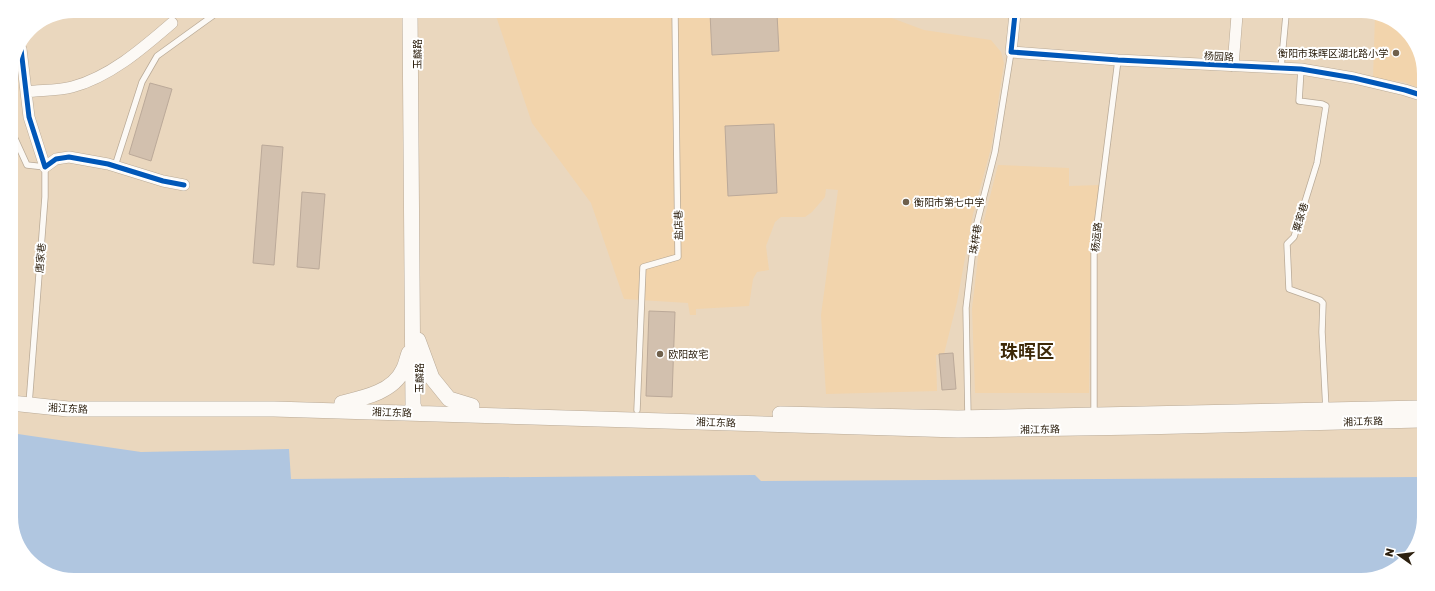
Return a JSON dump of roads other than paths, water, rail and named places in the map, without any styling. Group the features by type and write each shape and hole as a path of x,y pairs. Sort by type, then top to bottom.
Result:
{"main road":[{"name":"玉麟路","path":"410,18 416,341"},
{"name":"玉麟路","path":"416,18 416,408"},
{"path":"342,403 366,397 388,388 403,372 416,341"},
{"path":"416,341 432,378 449,399 472,406"},
{"name":"湘江东路","path":"18,397 68,409 416,408 472,406 968,418 1417,408"},
{"name":"湘江东路","path":"18,402 69,401 342,403 416,408 958,430 1417,420"}],"street":[{"name":"珠梓巷","path":"1011,52 1015,18"},
{"path":"1233,66 1237,18"},
{"path":"26,92 72,87 100,75 141,50 172,23"},
{"name":"杨园路","path":"1011,52 1118,60 1301,69 1354,78 1417,94"},
{"path":"21,56 29,117 45,167 56,159 69,157 115,166 163,182 184,185"}],"lane":[{"path":"115,166 142,82 157,56 210,18"},
{"name":"盐店巷","path":"637,410 644,267 678,257 675,18"},
{"path":"1281,68 1286,18"},
{"name":"珠梓巷","path":"968,418 966,308 975,231 994,152 1011,52"},
{"name":"杨运路","path":"1094,415 1094,250 1118,60"},
{"name":"粟家巷","path":"1301,69 1299,101 1322,104 1326,106 1317,163 1294,237 1287,244 1289,289 1320,300 1323,303 1322,332 1326,410"},
{"path":"18,146 27,166 45,167"},
{"name":"唐家巷","path":"29,401 45,197 45,167"}],"water":[{"path":"18,434 141,452 289,449 291,479 755,475 761,481 1417,477 1417,518 1413,539 1401,557 1392,564 1379,570 1362,573 74,573 63,572 46,566 27,548 21,535 18,521"}],"place":[{"name":"衡阳市珠晖区湖北路小学","path":"1396,53"},
{"name":"衡阳市第七中学","path":"906,202"},
{"name":"欧阳故宅","path":"660,354"}],"district":[{"name":"珠晖区","path":"1027,352"}]}
